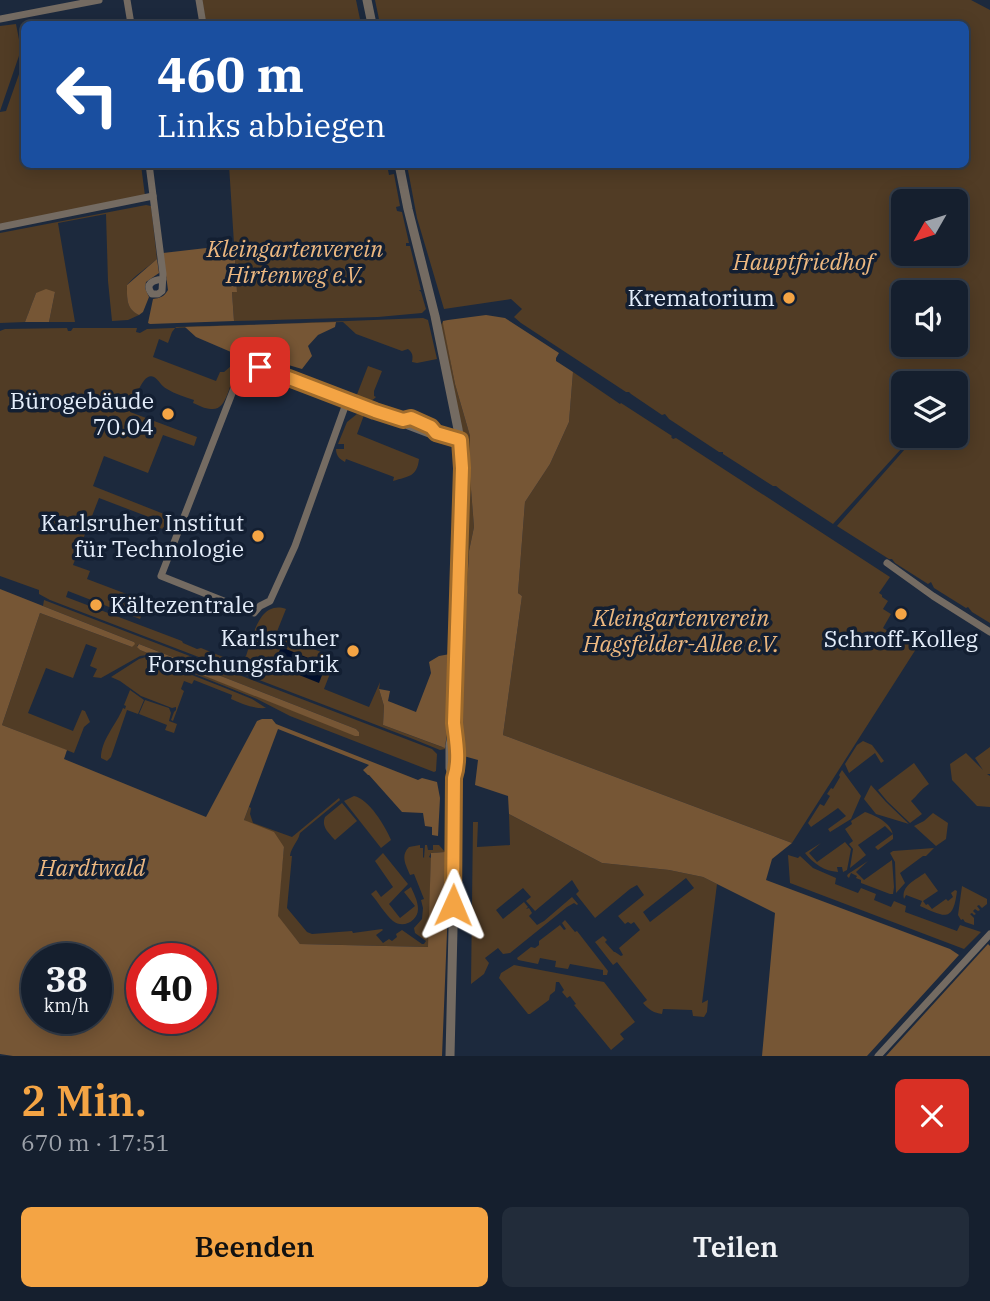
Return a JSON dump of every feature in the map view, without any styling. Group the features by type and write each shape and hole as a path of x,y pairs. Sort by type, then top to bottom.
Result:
{"street":[{"path":"0,19 99,0"},
{"path":"127,0 130,21"},
{"path":"199,0 202,21"},
{"path":"367,0 371,21"},
{"path":"150,168 163,279"},
{"path":"400,168 435,316 460,440 462,468 454,723 450,755 450,768 454,778 450,1056"},
{"path":"0,226 153,196"},
{"path":"347,401 295,546 270,601 254,613 161,576 238,378 246,369 260,367 403,420 411,418 431,427 436,433 460,440"},
{"path":"887,562 990,632"},
{"path":"878,1056 990,934"}],"green space":[{"path":"202,0 356,0 360,21 206,21"},
{"name":"Hauptfriedhof","path":"375,0 971,0 990,10 990,623 934,588 931,582 928,584 837,526 905,449 902,448 833,524 521,323 514,317 522,309 511,299 444,309 417,218 408,168 969,168 969,21 379,21"},
{"path":"16,24 21,50 0,111 0,26"},
{"path":"21,68 21,168 141,168 145,196 0,224 0,112 6,111"},
{"name":"Kleingartenverein Hirtenweg e.V.","path":"229,168 388,168 389,175 394,174 400,206 396,207 397,211 402,212 409,243 406,243 406,246 410,246 419,290 426,309 422,313 378,317 234,321 232,292 237,291"},
{"path":"146,205 151,206 157,259 127,285 129,306 139,315 128,320 112,321 106,214 58,223 75,322 49,322 55,292 36,293 25,322 0,323 0,233"},
{"path":"234,243 237,292 232,292 234,321 148,323 153,299 162,297 168,290 163,253"},
{"path":"157,259 159,273 146,282 145,288 149,297 139,315 129,306 127,285"},
{"path":"46,289 55,292 49,322 25,322 36,293"},
{"path":"486,315 505,318 559,353 556,361 573,372 569,422 550,464 525,502 518,593 522,596 503,735 792,843 772,859 766,880 950,949 959,955 867,1056 762,1056 775,913 703,877 669,870 602,863 509,814 508,796 475,785 478,760 460,755 459,729 469,551 474,527 470,436 455,384 443,321"},
{"path":"423,318 428,320 437,359 412,362 408,349 402,351 356,334 343,322 261,324"},
{"path":"443,321 455,384 470,436 474,527 469,551 459,729 457,720 465,449 442,334"},
{"path":"336,322 335,327 318,335 308,346 312,356 302,369 231,352 196,337 185,327"},
{"path":"261,324 175,328 176,327"},
{"path":"137,328 136,332 140,333 147,329 175,328 168,343 159,339 153,357 216,381 220,372 231,366 236,371 225,401 217,408 206,408 167,389 150,376 142,383 130,412 197,437 194,446 163,435 148,473 104,456 93,486 169,516 178,522 174,533 160,528 162,522 99,498 73,565 90,571 87,579 145,601 140,619 68,591 66,597 197,649 201,648 233,661 241,660 243,671 243,659 258,622 269,610 286,609 276,634 336,658 324,689 369,707 380,682 379,689 384,706 383,725 442,747 445,747 450,709 445,749 440,750 50,600 39,594 39,590 0,576 0,331"},
{"path":"368,366 382,371 374,391 376,397 369,401 356,397"},
{"name":"Kleingartenverein Hagsfelder-Allee e.V.","path":"573,372 890,577 879,593 888,601 883,609 891,614 883,628 916,649 792,843 503,735 522,596 518,593 525,502 550,464 569,422"},
{"path":"357,414 364,415 357,434 419,459 414,473 393,481 394,477 346,459 345,462 340,458 336,449 344,449 344,444 338,444 347,422"},
{"name":"Hardtwald","path":"0,589 135,644 132,647 40,613 2,725 67,750 64,759 206,817 257,721 272,719 276,724 418,780 422,778 437,782 440,798 438,836 432,835 432,827 425,826 423,813 402,812 363,770 369,765 278,729 244,820 274,832 284,847 278,916 300,944 428,947 431,853 445,852 450,858 442,1056 0,1054"},
{"path":"44,600 432,749 437,754 436,771 290,716 257,699 147,655 140,656 101,678 93,677 97,669 90,666 97,648 86,644 73,678 46,668 28,713 73,731 82,710 85,711 90,722 84,727 74,753 2,725 40,613 132,647 134,642 43,606","holes":["139,644 356,729 358,736 140,650 137,646"]},
{"path":"139,644 356,729 359,736 140,650 137,647"},
{"path":"450,654 450,709 445,748 383,725 384,706 379,689 390,691 388,701 416,712 431,673 429,662"},
{"path":"146,657 252,699 266,708 257,708 231,699 232,695 194,680 192,684 184,681 181,689 184,691 173,721 171,720 176,707 172,708 141,696 111,677"},
{"path":"130,690 144,700 138,714 127,710 111,757 107,761 101,758 103,745 123,708 125,709"},
{"path":"145,700 169,708 169,721 177,724 174,733 165,730 167,725 139,714"},
{"path":"863,741 872,745 884,761 881,763 875,753 849,773 845,764 857,745"},
{"path":"990,747 990,774 987,774 990,776 990,807 977,806 952,780 950,764 966,753 983,770 975,758"},
{"path":"914,763 929,784 911,801 922,814 910,823 878,790"},
{"path":"842,770 861,796 851,819 830,832 828,829 846,816 838,808 811,827 808,823 820,804 824,806 830,796 827,794 833,789"},
{"path":"871,785 909,824 876,814 864,799"},
{"path":"354,796 371,808 388,834 391,840 381,848 344,801"},
{"path":"339,798 340,800 300,833 290,856 287,908 307,932 312,934 382,929 376,935 383,943 389,939 392,941 402,930 424,944 426,941 415,933 414,928 422,919 421,900 424,899 414,874 410,875 405,854 409,847 420,845 424,858 425,845 428,850 433,850 433,845 439,845 445,852 431,853 429,857 429,947 300,944 277,916 284,847 244,820 249,807 253,823 292,837"},
{"path":"342,803 357,821 335,840 326,830 324,821 325,817"},
{"path":"865,812 884,822 893,834 885,826 858,845 866,855 850,868 853,849 849,844 853,841 845,829 852,824 851,821"},
{"path":"933,813 948,823 946,839 936,846 914,826"},
{"path":"509,814 602,863 669,870 703,877 717,884 702,1003 708,1000 704,1017 693,1016 692,1010 663,1009 662,1014 654,1012 643,1003 647,1000 617,962 613,965 595,942 603,936 614,952 623,955 619,948 640,930 634,922 625,924 618,916 644,895 637,885 595,918 576,894 579,891 572,880 535,911 526,901 531,897 523,888 496,910 503,919 524,902 528,907 526,909 529,908 532,913 529,916 537,925 572,897 578,904 567,907 510,953 503,954 498,948 485,958 489,963 484,974 471,984 473,822 478,822 477,847 510,845","holes":["686,878 694,888 650,922 643,912"]},
{"path":"893,834 893,839 878,850 875,847"},
{"path":"845,842 851,849 847,870 843,872 842,867 837,867 838,872 816,864 805,853 821,843 809,853 817,862"},
{"path":"934,848 900,873 905,883 896,893 895,862 890,853"},
{"path":"383,853 408,884 389,904 400,918 415,906 404,892 411,887 417,900 416,917 405,924 393,921 371,894 376,890 381,897 393,887 375,861"},
{"path":"788,855 798,858 800,856 813,868 836,878 835,884 858,893 861,888 876,894 874,900 891,907 894,901 906,906 905,912 957,931 960,925 981,932 964,949 790,883"},
{"path":"892,860 893,894 861,883 857,876 851,873 849,878 847,876 848,874 868,861 856,872 864,880"},
{"path":"925,873 938,891 923,901 932,909 946,899 948,901 953,897 951,893 957,891 950,913 936,913 920,906 922,901 906,895 904,899 907,887"},
{"path":"962,886 987,899 987,904 982,908 977,906 980,910 973,911 976,914 970,914 974,918 974,925 961,920 958,915"},
{"path":"565,920 608,971 607,975 603,975 603,970 570,964 568,969 555,967 556,961 540,958 538,964 518,960 517,958 531,947 539,945 539,941 560,925 566,929 562,923"},
{"path":"988,944 990,1056 886,1056"},
{"path":"514,965 604,982 635,1022 620,1034 624,1039 611,1050 574,1005 576,1004 570,996 567,998 562,992 564,990 559,982 556,982 555,991 549,1000 528,1014 499,978 501,973"}],"water":[{"path":"281,647 326,665 319,683 274,665"}],"place":[{"name":"Krematorium","path":"789,298"},
{"name":"Bürogebäude 70.04","path":"168,414"},
{"name":"Karlsruher Institut für Technologie","path":"258,536"},
{"name":"Kältezentrale","path":"96,605"},
{"name":"Schroff-Kolleg","path":"901,614"},
{"name":"Karlsruher Forschungsfabrik","path":"353,651"}],"route":[{"path":"260,367 375,411 403,420 411,418 431,427 436,433 460,440 462,468 454,723 457,768 454,778 453,905"}]}
